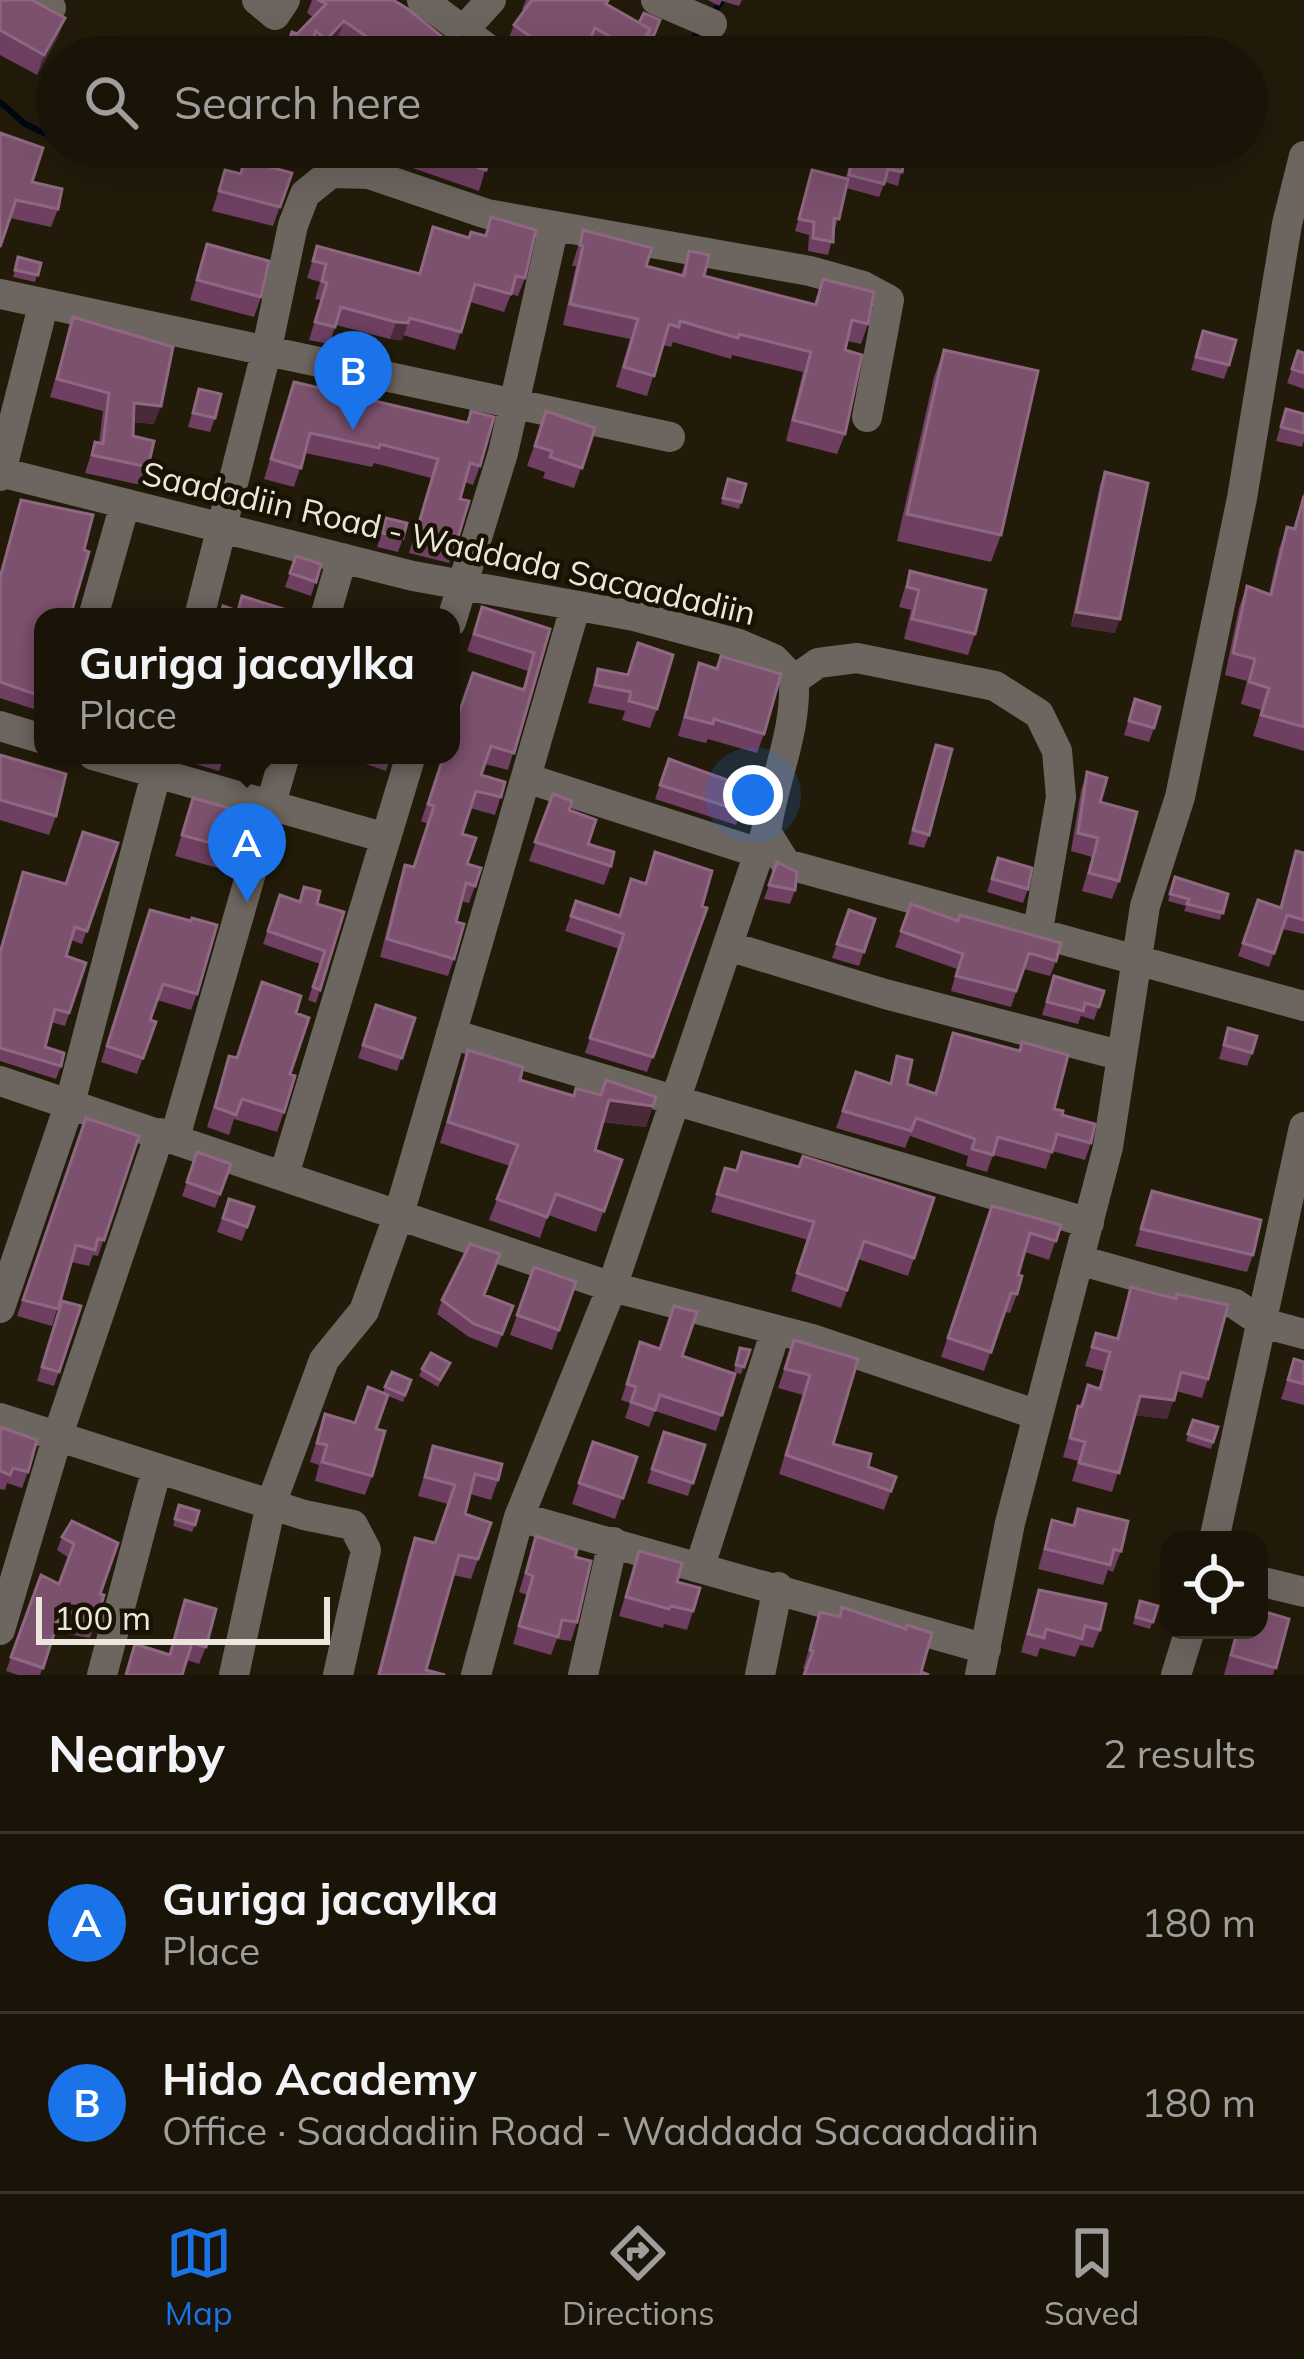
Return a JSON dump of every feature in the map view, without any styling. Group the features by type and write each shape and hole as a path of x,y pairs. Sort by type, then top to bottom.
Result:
{"street":[{"path":"257,0 275,15 285,0"},
{"path":"422,0 468,36"},
{"path":"462,32 491,0"},
{"path":"656,0 712,23"},
{"path":"519,1517 778,1587 983,1662 1010,1523 1108,1147 1145,906 1180,797 1242,498 1286,224 1304,156"},
{"path":"202,608 293,225 305,194 331,173 369,174 487,214 810,271 863,286 890,300 867,417"},
{"path":"455,608 498,473 554,226"},
{"path":"0,294 670,437"},
{"path":"0,473 43,306"},
{"name":"Saadadiin Road - Waddada Sacaadadiin","path":"0,473 462,586 634,616 739,644 774,659 794,680"},
{"path":"96,608 125,503"},
{"path":"328,608 342,558"},
{"path":"234,1675 271,1504 324,1360 364,1311 399,1214 575,608"},
{"path":"476,1675 519,1517 612,1287 763,843 796,717 794,680 818,663 857,658 995,686 1039,714 1057,751 1061,797 1039,930"},
{"path":"0,726 34,736"},
{"path":"0,1630 58,1435 168,1135 282,764"},
{"path":"284,1175 408,764"},
{"path":"0,1308 70,1103 158,765 270,806 386,838"},
{"path":"526,778 763,843 787,864 1304,1006"},
{"path":"728,946 884,994 1120,1055"},
{"path":"451,1034 1089,1222"},
{"path":"0,1081 612,1287 776,1330 1038,1415"},
{"path":"1216,1531 1304,1127"},
{"path":"1079,1259 1235,1304 1264,1323 1304,1334"},
{"path":"700,1565 776,1330"},
{"path":"0,1418 353,1526 366,1550 338,1675"},
{"path":"102,1675 157,1468"},
{"path":"583,1675 613,1542"},
{"path":"1268,1582 1304,1592"},
{"path":"760,1675 778,1587"},
{"path":"1176,1675 1187,1639"}],"building":[{"path":"0,0 32,0 65,18 55,36 36,36 36,50 0,30"},
{"path":"319,0 393,0 441,36 366,36 344,21 330,36 316,31 314,36 291,36 326,4"},
{"path":"532,0 608,0 606,4 650,29 646,36 609,36 595,28 591,36 529,36 514,25"},
{"path":"644,13 660,20 653,36 639,23"},
{"path":"0,133 36,146 32,182 62,189 58,209 16,200 0,247"},
{"path":"242,168 292,173 280,207 219,191 225,170 241,174"},
{"path":"850,168 903,168 902,172 888,169 884,184 849,175"},
{"path":"812,170 848,179 839,219 834,218 833,242 813,238 814,222 799,219"},
{"path":"491,217 536,230 525,278 516,276 511,294 475,284 461,332 341,307 335,327 315,322 327,283 322,281 326,264 313,261 317,246 420,274 433,227 469,238 471,232 486,236"},
{"path":"583,230 652,248 646,266 684,276 689,251 709,255 704,276 816,305 823,279 874,292 868,324 852,320 845,350 862,355 845,434 793,420 811,352 680,321 679,327 669,324 654,376 624,367 638,319 570,304"},
{"path":"207,244 269,261 261,297 197,280"},
{"path":"18,257 41,263 38,275 15,270"},
{"path":"73,317 173,347 161,406 134,403 133,436 154,441 148,467 92,455 95,442 103,444 109,393 57,379"},
{"path":"1203,331 1236,340 1229,365 1196,357"},
{"path":"944,350 1038,371 1001,535 907,514"},
{"path":"1298,351 1304,353 1304,373 1292,369"},
{"path":"294,382 468,423 471,411 494,417 480,466 470,463 460,499 469,501 456,544 416,533 438,459 310,433 301,468 271,459"},
{"path":"199,389 221,394 215,418 193,413"},
{"path":"1286,409 1304,414 1304,433 1281,427"},
{"path":"546,411 595,428 582,468 550,457 552,451 535,446"},
{"path":"1105,472 1148,483 1120,619 1076,612"},
{"path":"728,479 746,484 741,502 723,498"},
{"path":"1304,496 1304,727 1261,715 1269,688 1249,682 1255,659 1233,653 1247,586 1271,595 1287,527 1295,529"},
{"path":"21,500 93,515 84,550 89,552 73,608 34,608 34,694 0,682 0,578"},
{"path":"386,518 407,523 403,538 382,533"},
{"path":"296,556 321,564 316,582 290,573"},
{"path":"910,571 986,590 975,634 912,619 919,590 907,587"},
{"path":"242,596 280,608 239,608"},
{"path":"482,607 550,629 514,753 491,746 481,775 505,782 501,797 476,791 462,834 476,838 467,864 481,868 475,886 466,883 456,922 464,924 454,959 387,939 405,865 414,867 434,806 428,804 441,764 460,764 460,710 473,673 524,690 534,653 474,634"},
{"path":"638,643 673,655 657,709 629,701 631,692 595,685 598,669 628,675"},
{"path":"721,656 781,674 764,734 714,719 713,724 685,717 699,663 717,669"},
{"path":"1135,699 1160,707 1154,728 1129,721"},
{"path":"936,745 952,749 929,835 913,830"},
{"path":"0,755 66,774 56,816 0,800"},
{"path":"669,759 749,788 741,811 660,785"},
{"path":"1087,772 1107,778 1100,802 1137,812 1119,881 1089,873 1098,838 1078,833"},
{"path":"553,794 572,801 569,810 596,820 588,844 614,852 611,866 535,842"},
{"path":"193,798 243,812 232,849 182,835"},
{"path":"83,832 118,843 87,931 75,927 66,956 86,963 69,1013 55,1009 45,1047 64,1053 61,1066 0,1048 0,953 23,872 66,884"},
{"path":"1296,851 1304,853 1304,920 1287,915 1274,953 1243,943 1258,900 1281,908"},
{"path":"655,852 712,871 702,906 707,908 653,1057 590,1038 624,934 571,916 576,901 620,916 631,879 646,884"},
{"path":"998,858 1032,868 1028,889 992,879"},
{"path":"777,862 797,872 795,890 769,885"},
{"path":"1175,877 1228,894 1223,913 1187,904 1189,899 1170,894"},
{"path":"304,887 320,891 317,904 344,912 320,990 313,987 325,951 268,931 280,895 300,902"},
{"path":"911,904 958,921 960,915 1061,943 1056,961 1029,953 1016,991 956,976 963,954 901,931"},
{"path":"150,910 217,925 197,994 163,984 143,1058 107,1046"},
{"path":"849,910 875,919 864,952 837,944"},
{"path":"1054,976 1104,991 1099,1007 1085,1003 1083,1011 1047,1002"},
{"path":"262,982 301,996 296,1013 309,1018 290,1074 295,1076 284,1112 242,1099 236,1115 215,1107 229,1056 237,1058"},
{"path":"376,1005 415,1018 402,1058 363,1045"},
{"path":"1228,1028 1257,1036 1252,1053 1224,1045"},
{"path":"953,1033 1020,1051 1022,1042 1068,1055 1054,1109 1095,1124 1091,1143 1057,1134 1052,1152 998,1137 993,1155 972,1149 975,1139 916,1118 911,1131 843,1111 856,1072 891,1084 897,1056 912,1060 907,1084 936,1094"},
{"path":"468,1050 523,1067 520,1080 574,1096 576,1088 601,1095 606,1080 656,1097 653,1106 609,1100 595,1150 622,1160 604,1211 556,1194 547,1217 497,1199 518,1145 448,1122"},
{"path":"86,1118 139,1136 104,1240 98,1238 95,1250 76,1245 58,1309 23,1300"},
{"path":"197,1152 231,1164 220,1194 187,1182"},
{"path":"742,1152 799,1167 803,1156 934,1198 914,1258 864,1241 847,1290 797,1273 814,1222 717,1194 725,1168 737,1171"},
{"path":"1152,1191 1261,1220 1253,1255 1141,1229"},
{"path":"229,1199 254,1207 247,1227 223,1218"},
{"path":"992,1206 1061,1225 1056,1241 1030,1233 1017,1294 1011,1293 991,1352 948,1338"},
{"path":"470,1244 500,1254 484,1295 513,1306 502,1334 474,1324 442,1300"},
{"path":"534,1267 576,1282 559,1330 517,1315"},
{"path":"1131,1287 1228,1305 1208,1379 1181,1372 1174,1400 1140,1396 1119,1473 1079,1463 1085,1442 1070,1438 1088,1385 1100,1389 1110,1352 1092,1347 1096,1333 1118,1339"},
{"path":"62,1301 81,1306 59,1372 42,1367"},
{"path":"674,1306 697,1312 682,1356 735,1374 722,1415 660,1395 655,1410 631,1402 636,1387 627,1384 640,1342 660,1349"},
{"path":"794,1340 858,1359 833,1444 871,1454 868,1467 896,1477 891,1491 786,1455 810,1375 785,1369"},
{"path":"740,1348 750,1350 744,1367 736,1365"},
{"path":"431,1353 450,1363 440,1380 422,1369"},
{"path":"1294,1359 1304,1362 1304,1384 1288,1380"},
{"path":"392,1372 411,1380 405,1395 385,1387"},
{"path":"368,1387 388,1395 376,1429 385,1431 372,1476 322,1462 327,1445 317,1443 325,1414 355,1423"},
{"path":"1193,1420 1218,1427 1213,1442 1188,1434"},
{"path":"0,1427 37,1440 28,1472 13,1468 10,1475 0,1471"},
{"path":"664,1432 705,1445 693,1483 652,1469"},
{"path":"593,1442 637,1457 623,1498 579,1483"},
{"path":"433,1446 502,1464 498,1480 475,1474 465,1514 491,1523 478,1559 459,1555 426,1670 445,1675 379,1675 415,1538 435,1543 455,1485 425,1477"},
{"path":"179,1505 199,1511 195,1525 175,1519"},
{"path":"1078,1509 1128,1521 1121,1551 1114,1549 1110,1565 1045,1549 1052,1520 1074,1526"},
{"path":"72,1521 118,1543 95,1625 59,1618 43,1668 11,1657 41,1575 59,1584 74,1544 62,1537"},
{"path":"536,1536 577,1550 575,1557 591,1561 577,1622 562,1620 558,1637 519,1626 533,1576 526,1573"},
{"path":"639,1551 682,1563 677,1582 700,1588 693,1611 626,1597"},
{"path":"1039,1590 1106,1604 1100,1630 1085,1626 1082,1639 1046,1629 1044,1638 1028,1634"},
{"path":"185,1600 216,1609 206,1647 192,1643 182,1675 126,1675 135,1644 170,1655"},
{"path":"1140,1601 1158,1606 1153,1622 1136,1617"},
{"path":"842,1607 932,1633 921,1672 929,1675 804,1675 820,1612 840,1617"},
{"path":"1268,1613 1289,1619 1276,1668 1231,1655 1235,1639 1268,1639"}],"waterway":[{"path":"713,13 723,0"},
{"path":"695,36 701,28"},
{"path":"0,102 36,129"}],"place":[{"name":"Hido Academy","path":"353,430"},
{"name":"Guriga jacaylka","path":"247,902"}]}
